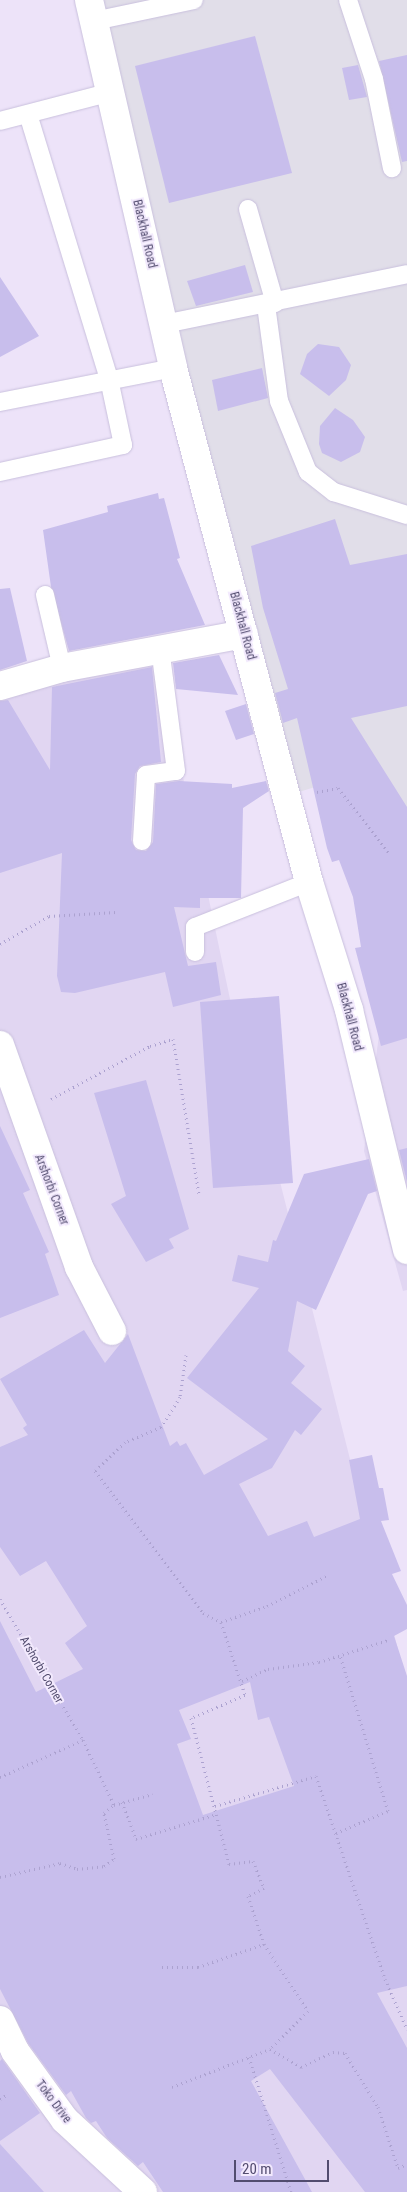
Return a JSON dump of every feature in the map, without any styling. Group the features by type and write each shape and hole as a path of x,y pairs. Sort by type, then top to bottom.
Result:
{"main road":[{"name":"Blackhall Road","path":"91,11 112,92 173,368 289,798 309,882 349,1010 407,1250"},
{"path":"0,686 62,668 160,648 244,634"},
{"name":"Arshorbi Corner","path":"0,1045 21,1112 79,1267 112,1331"},
{"name":"Toko Drive","path":"0,2020 15,2051 64,2120 143,2192"}],"lane":[{"path":"91,11 194,0"},
{"path":"348,0 374,78 392,168"},
{"path":"0,121 112,92"},
{"path":"0,472 123,445 109,379 28,114"},
{"path":"248,209 271,304 279,401 308,472 334,492 407,516"},
{"path":"164,324 271,304 407,274"},
{"path":"0,402 109,379 173,368"},
{"path":"45,594 62,668"},
{"path":"142,841 146,775 176,771 160,648"},
{"path":"195,952 195,926 309,882"}],"path":[{"path":"289,798 338,788 390,854"},
{"path":"0,944 49,916 116,912"},
{"path":"21,1112 150,1046 173,1039 199,1194"},
{"path":"172,2087 270,2049 308,2011 264,1944 248,1896 264,1888 253,1861 229,1864 191,1718 244,1695 242,1681 220,1622 203,1613 95,1471 125,1442 161,1427 180,1397 186,1355"},
{"path":"220,1622 266,1606 328,1575"},
{"name":"Arshorbi Corner","path":"0,1599 83,1740 114,1804"},
{"path":"242,1681 268,1669 319,1662 388,1640"},
{"path":"336,1833 388,1812 340,1655"},
{"path":"0,1777 83,1740"},
{"path":"215,1806 316,1776 385,1979 407,2029"},
{"path":"0,1877 60,1863 77,1869 104,1866 114,1860 104,1813 114,1804 152,1794"},
{"path":"122,1802 136,1839 217,1814"},
{"path":"162,1967 198,1967 264,1944"},
{"path":"270,2049 301,2067 332,2052 345,2053 378,2107 398,2168 407,2164"},
{"path":"249,2057 291,2192"}],"shaded area":[{"path":"88,0 407,0 407,860 315,787 283,797"},
{"path":"156,649 230,999 245,1043 407,1685 407,2192 0,2192 0,689"},
{"path":"407,860 407,1290 403,1291 364,1151 397,895"}],"building":[{"path":"255,36 292,173 169,203 135,66"},
{"path":"407,55 407,161 402,162 379,61"},
{"path":"358,65 367,97 349,100 342,68"},
{"path":"245,265 253,292 196,306 187,281"},
{"path":"0,277 39,336 0,357"},
{"path":"318,344 339,347 351,365 346,380 329,396 300,374 307,354"},
{"path":"262,368 268,398 218,411 212,380"},
{"path":"335,408 353,420 365,437 360,452 341,462 322,453 319,444 320,426"},
{"path":"158,493 159,499 164,498 180,558 177,559 205,625 69,651 51,587 43,530 108,512 107,506"},
{"path":"335,519 350,565 407,554 407,706 351,718 407,807 407,1038 381,1046 355,948 361,947 353,897 339,860 332,862 327,848 297,718 283,723 275,693 288,689 263,608 251,546"},
{"path":"10,588 27,661 0,670 0,589"},
{"path":"219,655 238,695 176,689 173,663"},
{"path":"152,667 161,762 140,766 135,774 131,840 136,850 146,851 153,842 156,784 179,781 232,784 232,788 266,781 269,791 243,808 241,898 200,898 200,908 174,907 188,966 216,962 221,995 173,1007 165,972 75,993 61,992 57,976 62,853 0,873 0,701 8,700 50,770 52,687"},
{"path":"246,704 254,734 236,740 225,711"},
{"path":"279,996 293,1183 213,1188 200,1002"},
{"path":"146,1080 189,1229 169,1239 174,1248 146,1262 111,1204 126,1196 94,1093"},
{"path":"0,1126 30,1190 23,1193 49,1252 45,1254 59,1295 0,1318"},
{"path":"407,1148 407,1182 399,1150"},
{"path":"369,1159 377,1191 368,1194 316,1310 297,1301 288,1351 305,1366 291,1383 322,1409 301,1435 295,1430 272,1468 239,1484 268,1536 307,1521 314,1537 360,1519 349,1460 372,1455 379,1488 383,1488 389,1520 381,1521 401,1571 392,1574 407,1605 407,1629 394,1636 407,1676 407,1986 377,1993 407,2048 407,2192 365,2192 270,2069 251,2081 312,2192 163,2192 143,2162 138,2166 107,2138 96,2121 91,2123 86,2118 71,2091 66,2095 28,2043 0,1989 0,1621 36,1692 83,1669 65,1643 87,1626 46,1561 20,1576 0,1547 0,1447 28,1435 23,1428 27,1425 0,1379 84,1330 105,1363 128,1334 170,1446 177,1441 180,1446 186,1443 204,1475 268,1439 187,1378 259,1288 232,1281 238,1255 268,1262 273,1240 276,1241 304,1174","holes":["250,1682 258,1720 269,1717 294,1786 203,1815 177,1744 191,1739 179,1710"]},
{"path":"2,2059 40,2113 0,2141 0,2061"},
{"path":"0,2144 44,2192 0,2192"}]}
